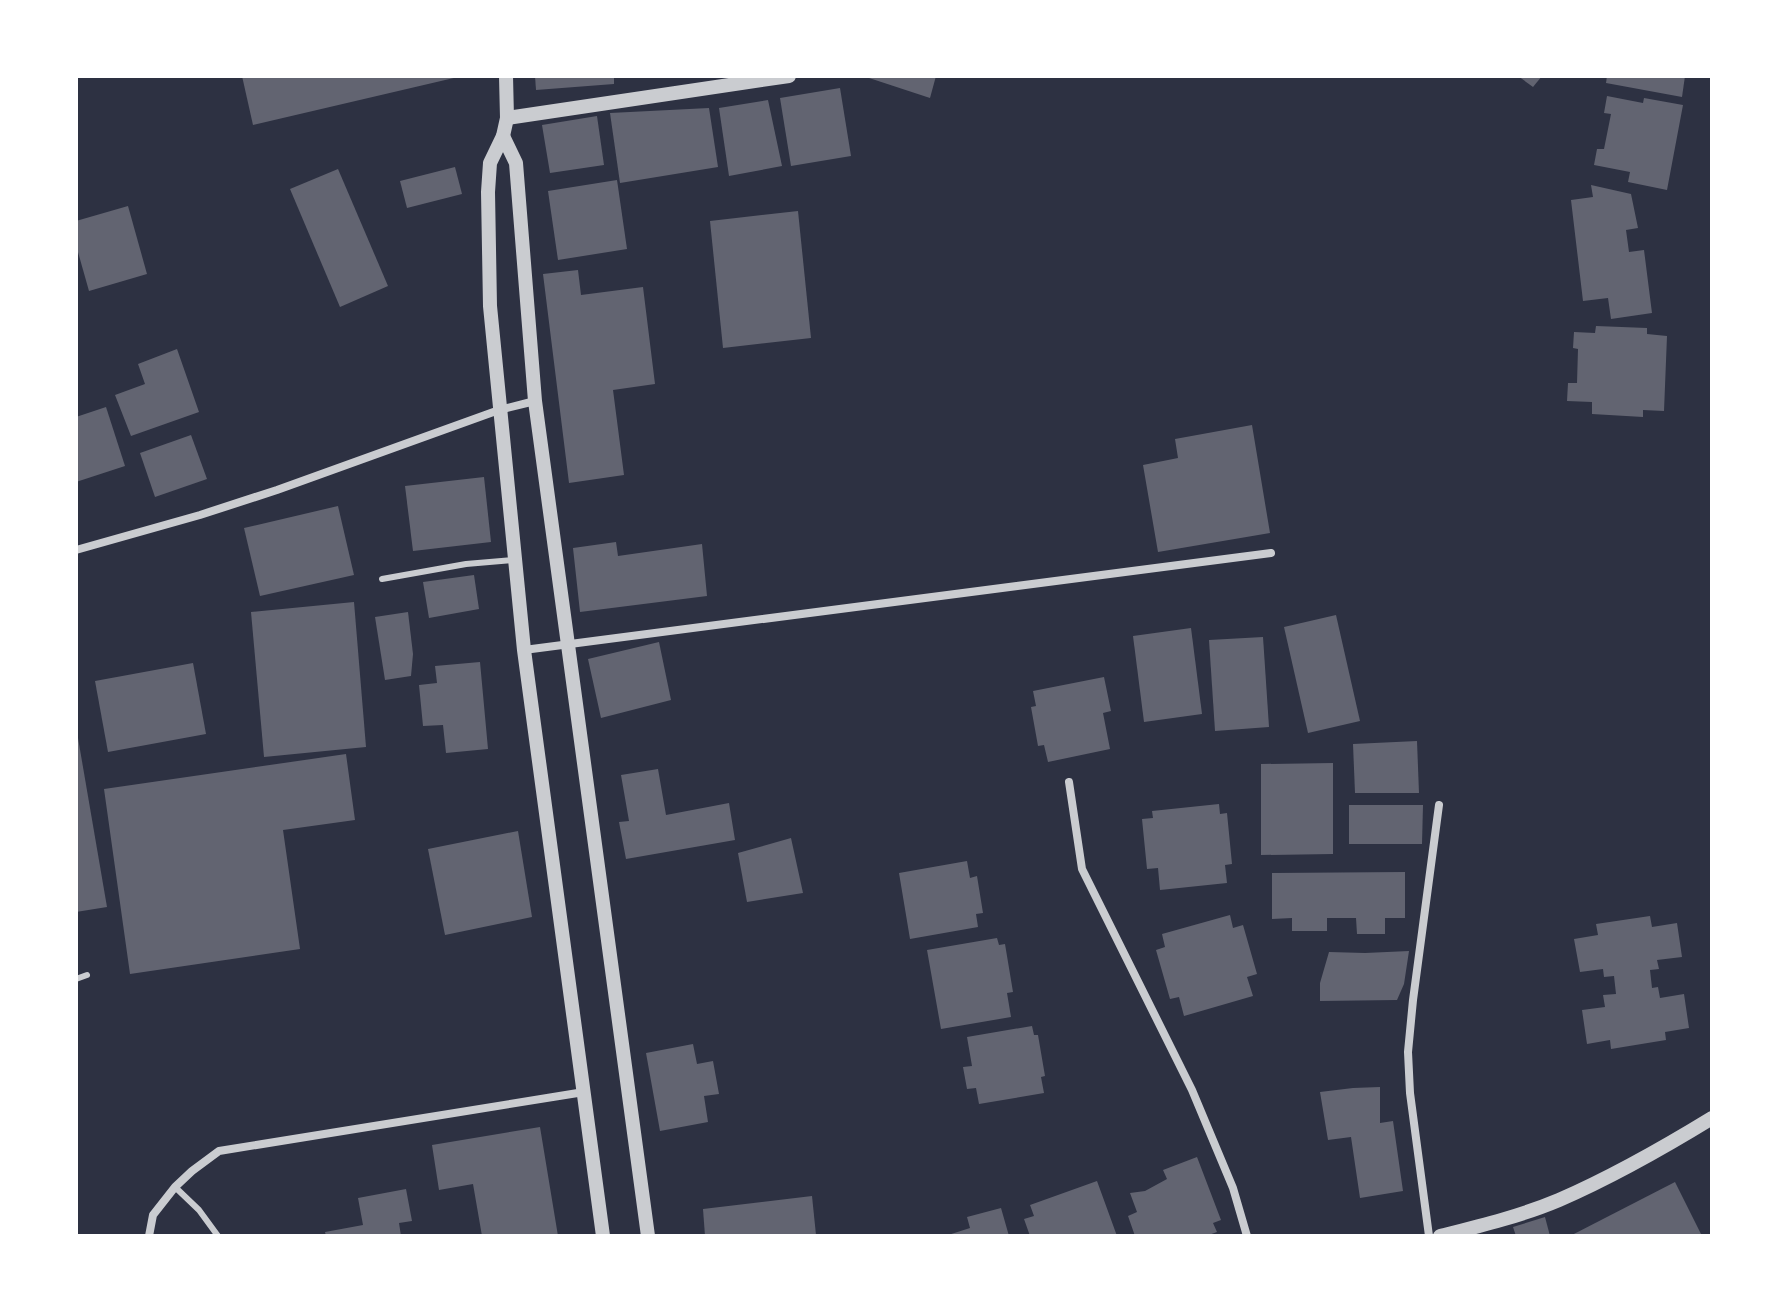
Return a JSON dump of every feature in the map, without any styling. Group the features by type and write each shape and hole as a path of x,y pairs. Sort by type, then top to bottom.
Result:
{"street":[{"path":"506,76 507,118 503,136 490,163 490,306 524,650 603,1236"},
{"path":"507,118 789,76"},
{"path":"503,136 516,163 535,401 648,1236"},
{"path":"76,550 200,515 499,410 535,401"},
{"path":"524,650 1271,553"},
{"path":"1069,782 1082,869 1192,1090 1233,1188 1247,1236"},
{"path":"1429,1236 1410,1093 1408,1052 1439,805"},
{"path":"149,1236 153,1215 175,1187 219,1151 584,1092"},
{"path":"1440,1236 1557,1201 1649,1156 1712,1118"}],"lane":[{"path":"382,579 466,564 515,560"},
{"path":"76,979 87,975"},
{"path":"175,1187 199,1210 218,1236"}],"building":[{"path":"242,76 458,76 458,77 253,125"},
{"path":"535,76 614,76 614,84 536,90"},
{"path":"863,76 936,76 930,98"},
{"path":"1518,76 1542,76 1533,87"},
{"path":"1607,76 1685,76 1682,97 1606,83"},
{"path":"840,88 851,156 791,166 780,98"},
{"path":"1607,96 1643,103 1644,98 1683,105 1667,190 1628,182 1630,172 1594,165 1597,149 1604,149 1611,114 1604,113"},
{"path":"768,100 782,166 729,176 719,108"},
{"path":"709,108 718,167 620,183 610,113"},
{"path":"597,116 604,165 550,173 542,125"},
{"path":"455,167 462,194 407,208 400,181"},
{"path":"338,169 388,286 340,307 290,189"},
{"path":"617,180 627,249 558,260 548,191"},
{"path":"1591,185 1631,194 1638,228 1626,230 1629,252 1644,250 1652,313 1611,319 1608,298 1583,301 1571,200 1593,197"},
{"path":"128,206 147,274 89,291 76,245 76,221"},
{"path":"798,211 811,338 723,348 710,221"},
{"path":"578,270 581,295 643,287 655,384 613,390 624,475 569,483 543,274"},
{"path":"1596,326 1647,328 1647,334 1667,336 1664,411 1643,410 1643,417 1592,414 1592,402 1567,401 1568,383 1577,383 1578,349 1573,348 1574,332 1595,333"},
{"path":"177,349 199,412 131,436 115,395 145,384 138,364"},
{"path":"106,407 125,466 76,482 76,417"},
{"path":"1252,425 1270,533 1158,552 1143,465 1178,458 1175,439"},
{"path":"191,435 207,479 155,497 140,453"},
{"path":"484,477 491,542 413,551 405,486"},
{"path":"338,506 354,575 260,596 244,528"},
{"path":"616,542 618,556 702,544 707,596 580,612 573,548"},
{"path":"474,575 479,609 429,618 423,582"},
{"path":"354,602 366,747 264,757 251,612"},
{"path":"408,612 413,654 411,676 385,680 375,617"},
{"path":"1336,615 1360,721 1308,733 1284,627"},
{"path":"1191,628 1202,714 1144,722 1133,636"},
{"path":"1263,637 1269,727 1215,731 1209,640"},
{"path":"659,642 671,700 601,718 588,659"},
{"path":"480,662 488,749 446,753 443,725 423,726 419,685 437,683 435,666"},
{"path":"193,663 206,734 108,752 95,681"},
{"path":"1104,677 1111,711 1103,713 1110,749 1048,762 1044,745 1038,746 1031,707 1036,706 1033,691"},
{"path":"76,738 107,907 76,912"},
{"path":"1417,741 1419,793 1355,793 1353,744"},
{"path":"346,754 355,820 283,830 300,949 130,974 104,789"},
{"path":"1333,763 1333,854 1261,855 1261,764"},
{"path":"658,769 666,815 729,803 735,840 626,859 619,822 629,821 621,775"},
{"path":"1219,804 1220,814 1227,813 1232,864 1225,865 1227,883 1160,890 1158,868 1147,869 1142,819 1153,818 1152,811"},
{"path":"1349,805 1423,805 1422,844 1349,844"},
{"path":"518,831 532,917 445,935 428,849"},
{"path":"791,838 803,893 747,902 738,853"},
{"path":"967,861 970,878 977,876 983,913 976,914 978,927 910,939 899,873"},
{"path":"1405,872 1405,918 1385,918 1385,934 1357,934 1356,918 1327,918 1327,931 1292,931 1292,918 1272,919 1272,873"},
{"path":"1230,915 1233,928 1243,925 1257,974 1247,977 1253,996 1184,1016 1179,997 1170,999 1156,950 1165,947 1162,934"},
{"path":"1650,916 1652,927 1677,923 1682,957 1657,960 1659,969 1650,970 1652,988 1658,987 1660,998 1684,994 1689,1028 1665,1032 1666,1040 1611,1049 1610,1040 1587,1044 1582,1010 1605,1007 1603,995 1616,994 1614,976 1604,977 1603,969 1580,972 1574,939 1598,935 1596,924"},
{"path":"997,938 999,945 1005,944 1013,992 1007,993 1011,1017 941,1029 927,950"},
{"path":"1409,951 1404,984 1397,1000 1320,1001 1320,983 1329,952"},
{"path":"1032,1026 1034,1035 1038,1035 1045,1076 1041,1077 1044,1093 979,1104 976,1088 967,1089 963,1067 972,1066 967,1037"},
{"path":"693,1044 697,1064 713,1061 719,1094 704,1096 708,1122 660,1131 646,1053"},
{"path":"1380,1087 1380,1123 1393,1121 1403,1191 1360,1198 1351,1137 1328,1140 1320,1092"},
{"path":"540,1127 558,1236 482,1236 473,1184 439,1190 432,1145"},
{"path":"1197,1157 1221,1220 1213,1223 1217,1232 1206,1236 1135,1236 1128,1216 1137,1212 1130,1193 1145,1191 1167,1179 1163,1170"},
{"path":"1097,1181 1117,1236 1030,1236 1024,1219 1034,1216 1030,1205"},
{"path":"1675,1182 1702,1236 1570,1236"},
{"path":"406,1189 412,1221 399,1223 401,1236 326,1236 325,1232 363,1225 358,1198"},
{"path":"812,1196 816,1235 705,1236 703,1209"},
{"path":"1001,1208 1009,1236 945,1236 970,1228 967,1217"},
{"path":"1545,1217 1550,1236 1516,1236 1513,1227"}]}
